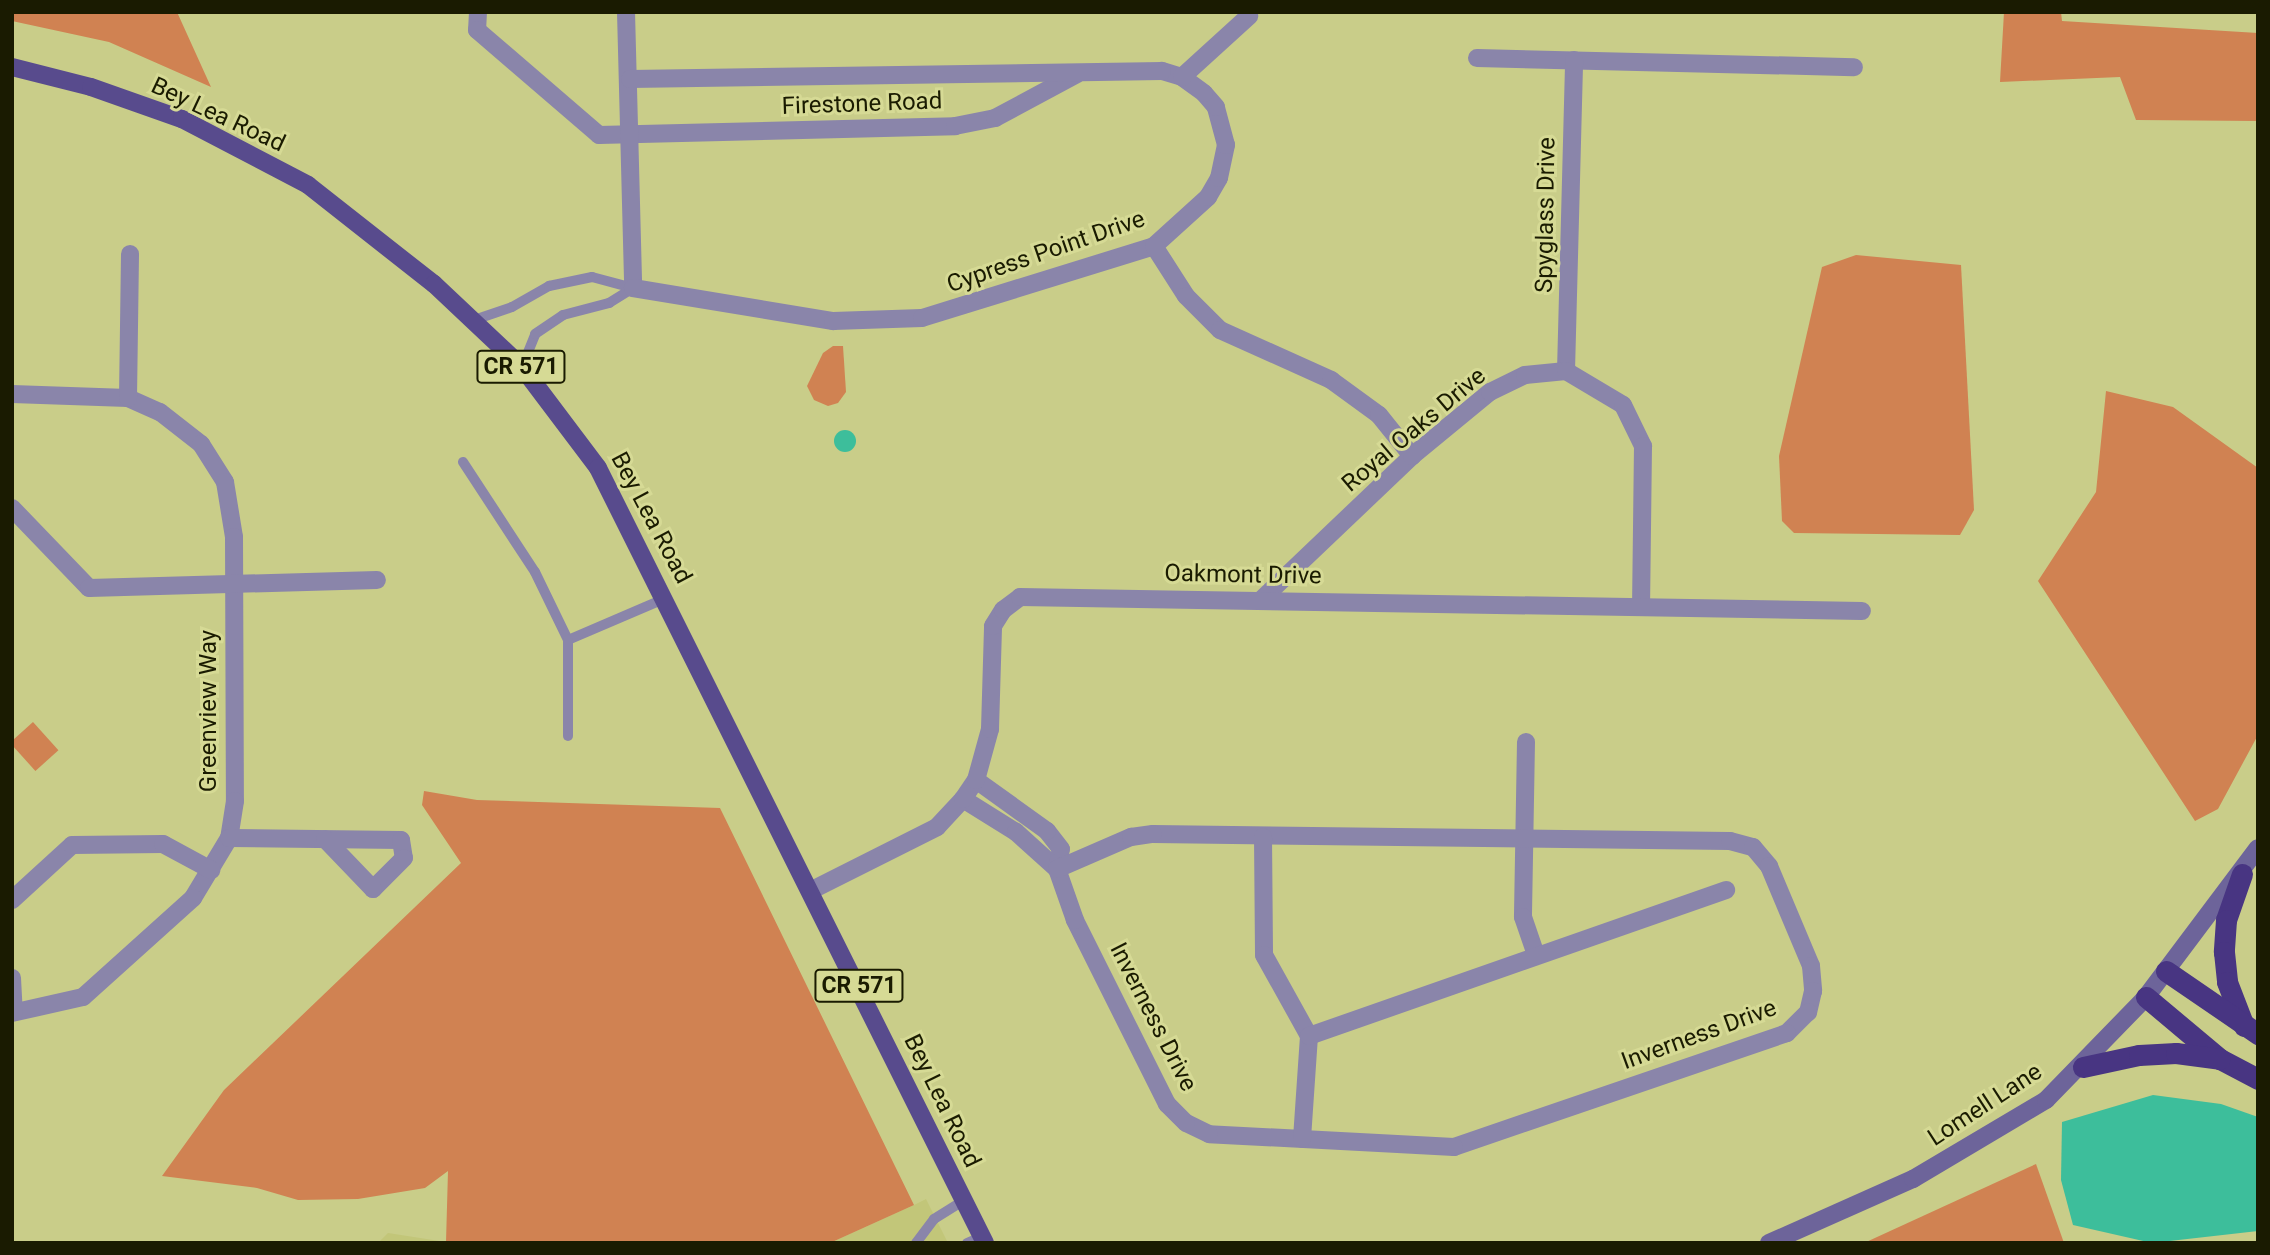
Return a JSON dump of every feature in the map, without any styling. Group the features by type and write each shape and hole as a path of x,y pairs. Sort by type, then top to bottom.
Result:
{"highway":[{"path":"2242,874 2226,920 2224,952 2227,982 2251,1030"},
{"path":"2166,971 2251,1030"},
{"path":"2146,996 2220,1059 2258,1079"},
{"path":"2083,1067 2139,1055 2176,1053 2220,1059"}],"main road":[{"name":"Bey Lea Road","path":"12,67 90,87 182,119 308,185 361,223 474,320 522,367 598,468 666,598 963,1201 977,1241"}],"street":[{"name":"Firestone Road","path":"478,12 477,30 599,135 955,126 995,118 1081,72"},
{"path":"626,12 630,79 633,288"},
{"path":"630,79 1162,71 1182,77 1249,16"},
{"path":"1477,58 1854,67"},
{"name":"Spyglass Drive","path":"1566,371 1574,60"},
{"name":"Cypress Point Drive","path":"633,288 833,321 922,318 1154,246 1208,197 1219,177 1226,145 1216,107 1182,77"},
{"path":"1154,246 1186,296 1220,330 1331,380 1379,415 1412,456"},
{"path":"128,398 130,254"},
{"path":"1566,371 1623,405 1643,446 1641,607"},
{"name":"Royal Oaks Drive","path":"1262,599 1412,456 1490,392 1525,375 1566,371"},
{"name":"Greenview Way","path":"12,394 128,398 160,412 201,444 225,482 234,537 235,801 229,838 193,898 83,997 13,1013 12,978"},
{"path":"12,508 89,588 377,580"},
{"name":"Oakmont Drive","path":"812,890 937,827 963,799 976,780 990,729 993,626 1003,610 1020,597 1862,611"},
{"path":"1526,742 1523,917 1536,955"},
{"name":"Inverness Drive","path":"976,780 1047,831 1061,849 1057,869"},
{"name":"Inverness Drive","path":"963,799 1032,844 1057,869 1075,919 1167,1104 1186,1123 1209,1134 1454,1147 1787,1034 1808,1012 1813,991 1811,966 1769,866 1753,847 1730,841 1131,837 1057,869"},
{"path":"1263,837 1264,955 1309,1036 1302,1139"},
{"path":"229,838 325,839"},
{"path":"12,900 72,845 163,844 211,870"},
{"name":"Lomell Lane","path":"1769,1243 1913,1179 1998,1132 2046,1100 2083,1067 2146,996 2242,874 2258,848"},
{"path":"1309,1036 1726,890"}],"lane":[{"path":"474,320 560,284 592,277 633,288"},
{"path":"522,367 535,334 563,315 609,303 633,288"},
{"path":"463,462 535,572 568,639 568,736"},
{"path":"568,639 666,598"},
{"path":"916,1243 934,1219 963,1201"}],"shaded area":[{"path":"12,12 177,12 211,87 109,42 12,21"},
{"path":"2004,12 2061,12 2062,21 2258,33 2258,121 2136,120 2120,77 2000,82"},
{"path":"1856,255 1961,265 1974,510 1960,535 1794,533 1782,521 1779,456 1822,267"},
{"path":"833,346 843,346 846,392 838,403 828,406 814,400 807,386 823,353"},
{"path":"2106,391 2173,407 2258,468 2258,735 2218,809 2195,821 2038,581 2096,492"},
{"path":"33,722 58,750 35,771 12,745 12,741"},
{"path":"424,791 477,800 720,808 914,1205 830,1243 452,1243 446,1242 448,1171 425,1188 358,1199 298,1200 257,1188 162,1176 224,1090 461,863 422,805"},
{"path":"2036,1164 2064,1243 1864,1243"},
{"path":"926,1199 948,1243 830,1243 914,1205"},
{"path":"388,1233 452,1243 378,1243"}],"water":[{"path":"845,430 853,433 856,441 853,449 845,452 837,449 834,441 837,433"},
{"path":"2153,1095 2221,1104 2258,1117 2258,1231 2152,1243 2073,1225 2061,1180 2062,1122"}]}
